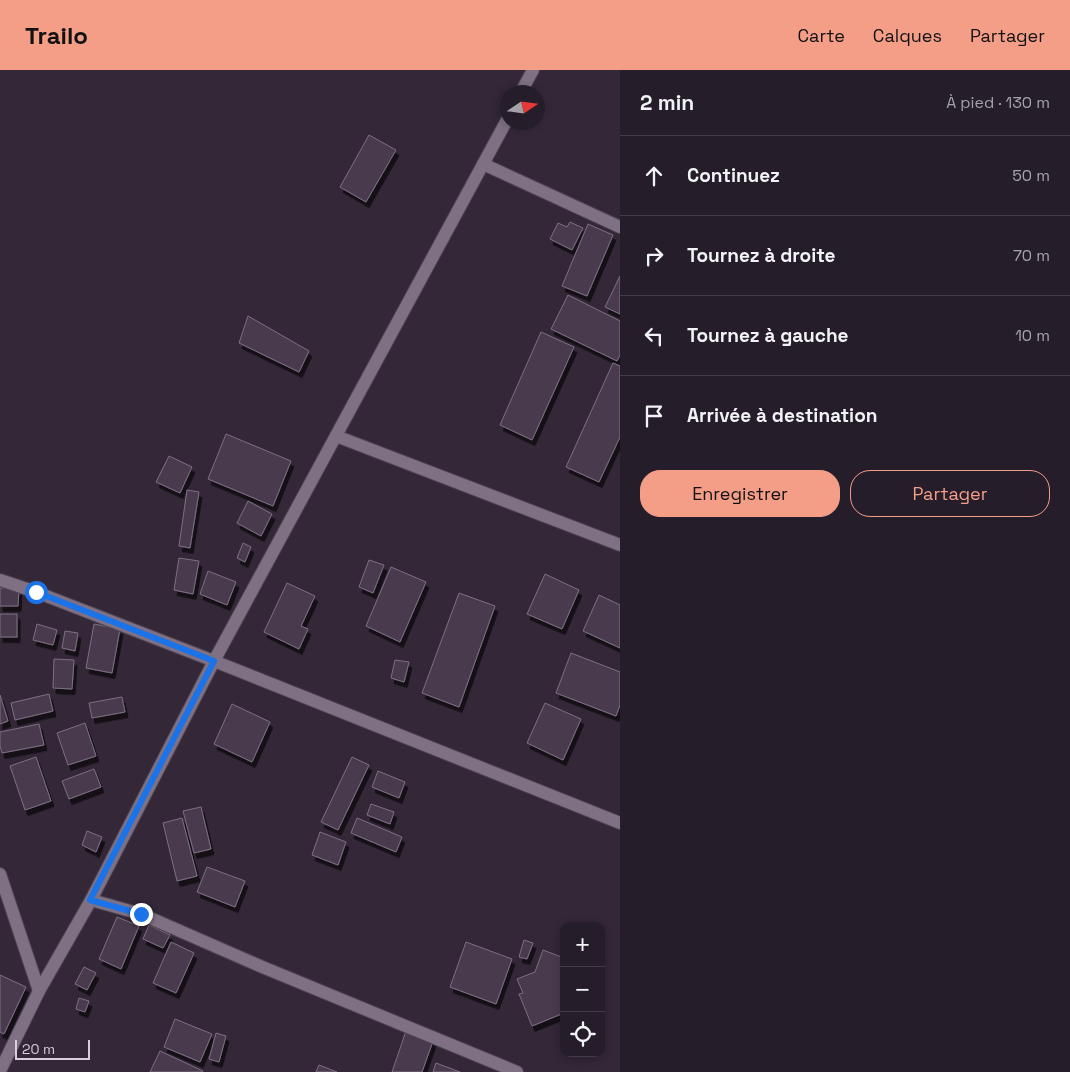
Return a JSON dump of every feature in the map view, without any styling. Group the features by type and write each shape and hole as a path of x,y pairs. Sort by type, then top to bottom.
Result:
{"street":[{"path":"525,85 533,70"},
{"path":"0,1071 39,991 90,900 214,661 501,130"},
{"path":"482,164 620,227"},
{"path":"336,436 620,545"},
{"path":"0,580 36,592 214,661 620,823"},
{"path":"0,874 39,991"},
{"path":"90,900 141,914 260,966 517,1072"}],"building":[{"path":"369,135 396,150 366,202 340,187"},
{"path":"570,222 583,228 572,250 550,239 558,223 567,227"},
{"path":"588,224 613,235 587,296 562,286"},
{"path":"620,276 620,314 605,307"},
{"path":"568,295 620,321 620,355 617,361 551,329"},
{"path":"248,316 309,351 299,372 239,343"},
{"path":"541,332 574,347 532,440 500,425"},
{"path":"613,363 620,366 620,437 599,482 566,467"},
{"path":"226,434 291,461 273,506 208,479"},
{"path":"169,456 192,467 180,493 156,482"},
{"path":"187,490 199,492 190,548 179,546"},
{"path":"248,501 272,514 261,536 237,523"},
{"path":"243,543 251,547 245,562 237,558"},
{"path":"179,558 199,561 193,594 174,590"},
{"path":"369,560 384,565 373,593 359,587"},
{"path":"391,567 426,582 400,642 366,626"},
{"path":"208,571 236,582 227,605 200,594"},
{"path":"545,574 579,590 562,629 527,614"},
{"path":"287,583 315,596 301,626 308,629 299,649 264,632"},
{"path":"0,588 19,589 18,606 0,606"},
{"path":"459,593 495,606 459,707 422,693"},
{"path":"599,595 620,605 620,648 583,631"},
{"path":"0,614 17,614 17,637 0,637"},
{"path":"37,624 57,630 53,645 33,640"},
{"path":"94,624 120,629 112,673 86,668"},
{"path":"65,631 78,633 75,651 62,648"},
{"path":"571,653 620,672 620,705 616,716 556,693"},
{"path":"54,659 74,660 72,689 53,688"},
{"path":"395,660 409,662 404,682 391,678"},
{"path":"49,694 53,711 15,720 11,703"},
{"path":"0,695 8,721 0,724"},
{"path":"122,697 125,712 92,718 89,703"},
{"path":"545,703 581,719 563,760 527,743"},
{"path":"232,704 270,722 252,762 214,744"},
{"path":"85,723 96,756 68,765 57,733"},
{"path":"39,724 44,745 2,753 0,732"},
{"path":"36,757 51,801 25,810 10,766"},
{"path":"352,757 369,765 338,830 321,822"},
{"path":"94,769 101,787 69,799 62,781"},
{"path":"378,771 405,782 399,798 372,787"},
{"path":"371,804 394,812 390,824 367,815"},
{"path":"201,807 211,849 194,853 183,811"},
{"path":"182,818 197,876 177,881 163,823"},
{"path":"357,818 402,837 396,852 351,833"},
{"path":"87,831 102,837 96,852 82,845"},
{"path":"320,832 346,842 338,865 312,855"},
{"path":"207,867 245,881 235,907 197,892"},
{"path":"117,917 139,926 121,969 99,959"},
{"path":"149,925 170,935 163,948 143,939"},
{"path":"524,940 533,943 527,959 519,957"},
{"path":"171,942 194,953 176,993 153,983"},
{"path":"466,942 512,959 496,1004 450,987"},
{"path":"543,950 560,956 560,1015 532,1026 519,994 523,993 517,979 535,972"},
{"path":"84,967 96,973 87,990 75,984"},
{"path":"0,975 26,987 4,1034 0,1032"},
{"path":"79,998 89,1001 85,1012 76,1009"},
{"path":"175,1019 212,1034 200,1062 164,1047"},
{"path":"406,1031 433,1041 422,1072 392,1072"},
{"path":"216,1033 226,1036 219,1062 209,1059"},
{"path":"160,1051 203,1071 150,1072"},
{"path":"436,1063 460,1072 433,1072"},
{"path":"319,1065 337,1072 316,1072"}],"route":[{"path":"36,592 214,661 90,900 141,914"}]}
